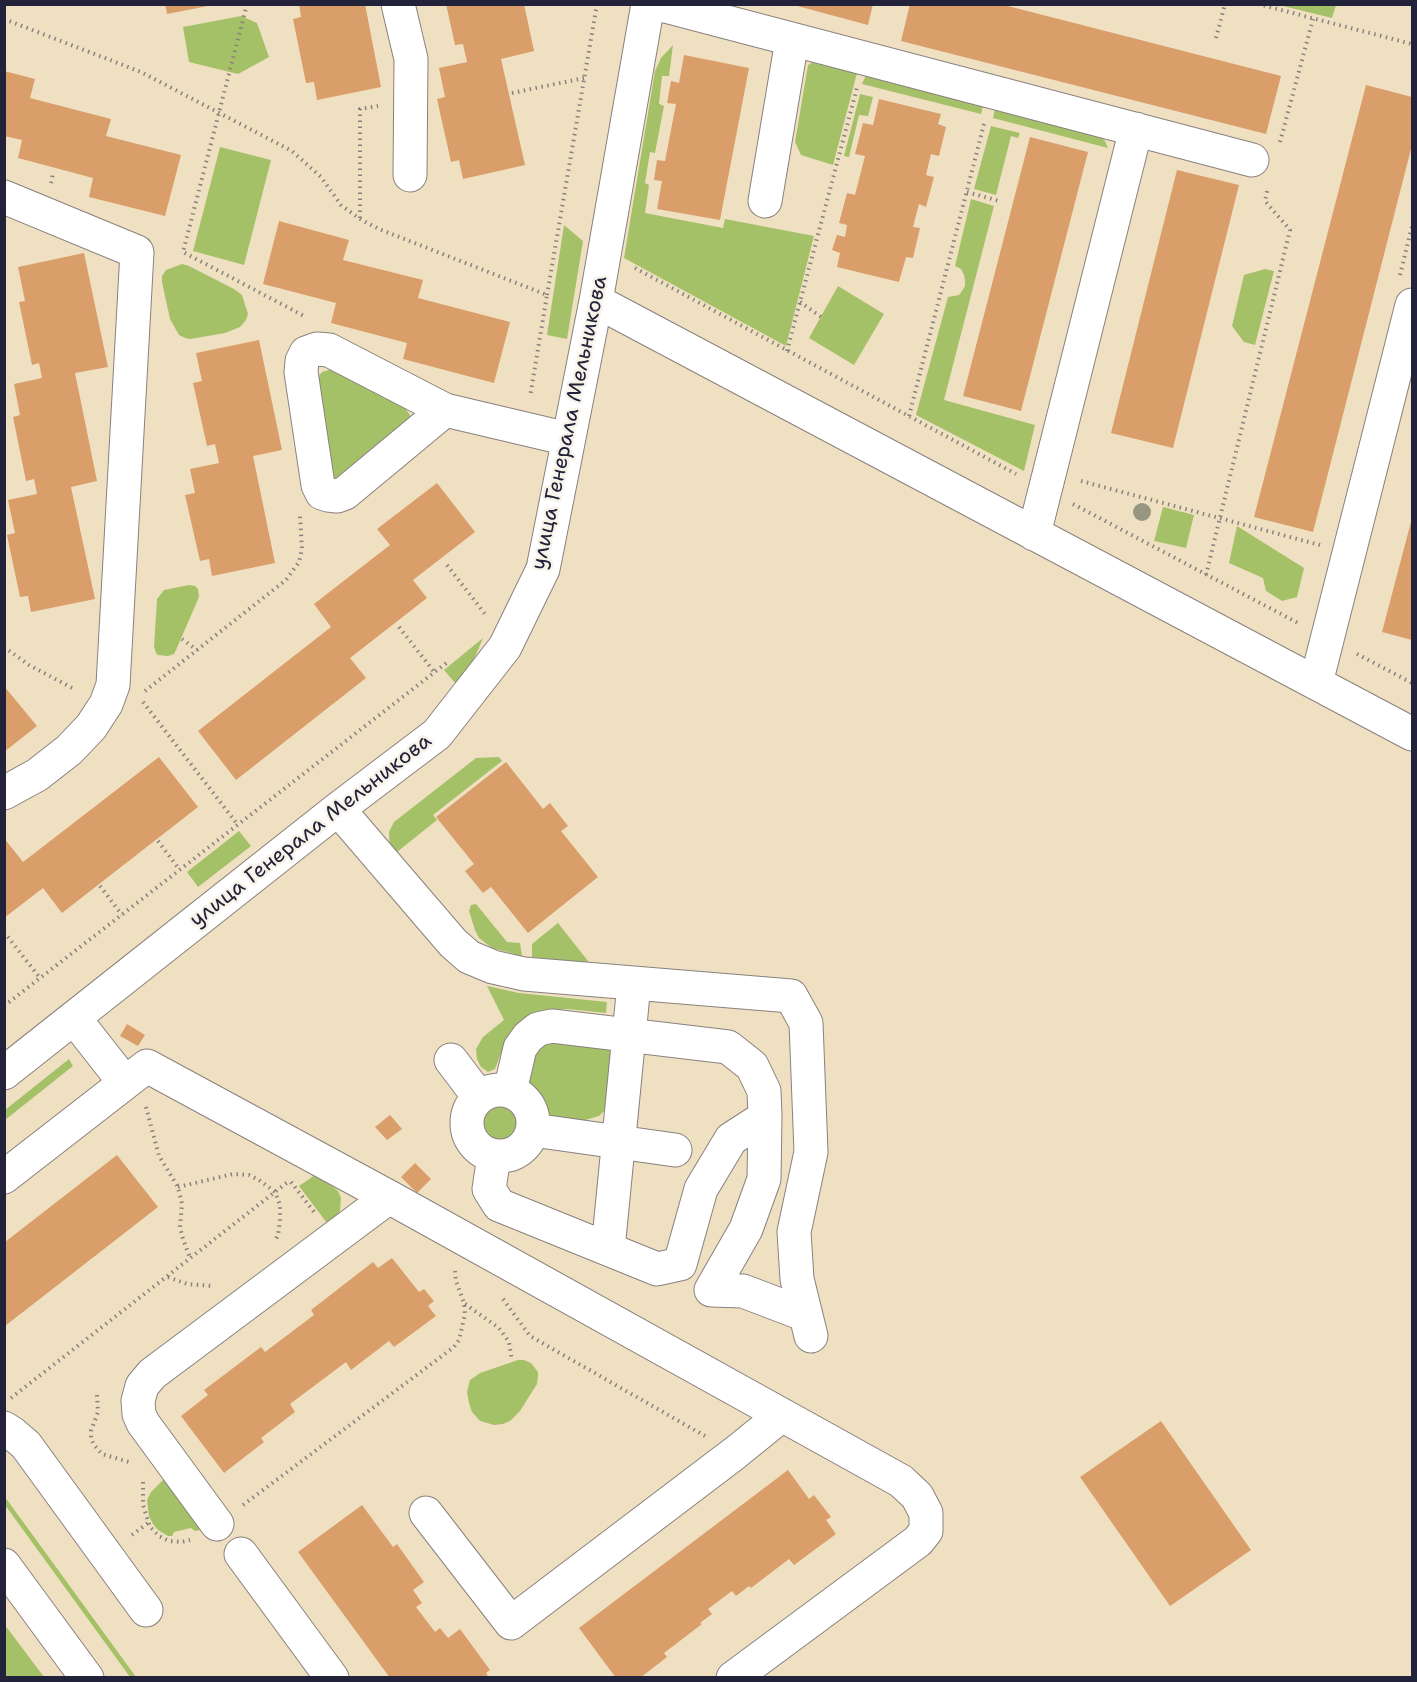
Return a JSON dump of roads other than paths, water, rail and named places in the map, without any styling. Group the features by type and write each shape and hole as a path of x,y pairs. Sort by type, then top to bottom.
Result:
{"street":[{"path":"398,4 411,59 410,175"},
{"name":"улица Генерала Мельникова","path":"4,1073 436,734 505,647 543,569 596,301 648,4"},
{"path":"658,4 1136,129 1261,169"},
{"path":"765,201 792,40"},
{"path":"1034,534 1136,129"},
{"path":"4,197 136,252 113,685 106,704 91,727 69,750 37,775 4,793"},
{"path":"596,301 1413,734"},
{"path":"1316,683 1413,305"},
{"path":"445,410 345,494 322,493 318,485 301,372 302,361 306,353 318,349 329,350 445,410 568,439"},
{"path":"338,809 453,943 469,957 493,968 524,974 791,996 806,1023 811,1152 794,1232 797,1279 808,1326 743,1291 711,1290 746,1229 764,1179 764,1091 752,1066 728,1047 552,1026 538,1029 528,1037 495,1094"},
{"path":"608,1249 634,984"},
{"path":"74,1017 136,1095"},
{"path":"451,1060 495,1094"},
{"path":"4,1177 136,1095 147,1066 389,1197 901,1481 917,1496 926,1513 926,1531 918,1541 733,1677"},
{"path":"495,1094 520,1096 528,1104 532,1114 533,1130 525,1146 516,1152 505,1156 494,1156 483,1152 469,1136 468,1115 472,1105 495,1094"},
{"path":"494,1156 489,1190 499,1205 657,1269 680,1264 701,1189 730,1139 765,1117"},
{"path":"533,1130 675,1150"},
{"path":"218,1524 143,1423 139,1414 138,1401 142,1386 152,1374 389,1197"},
{"path":"426,1513 511,1623 782,1415"},
{"path":"4,1428 26,1445 146,1610"},
{"path":"241,1554 332,1677"},
{"path":"4,1565 87,1677"}]}
